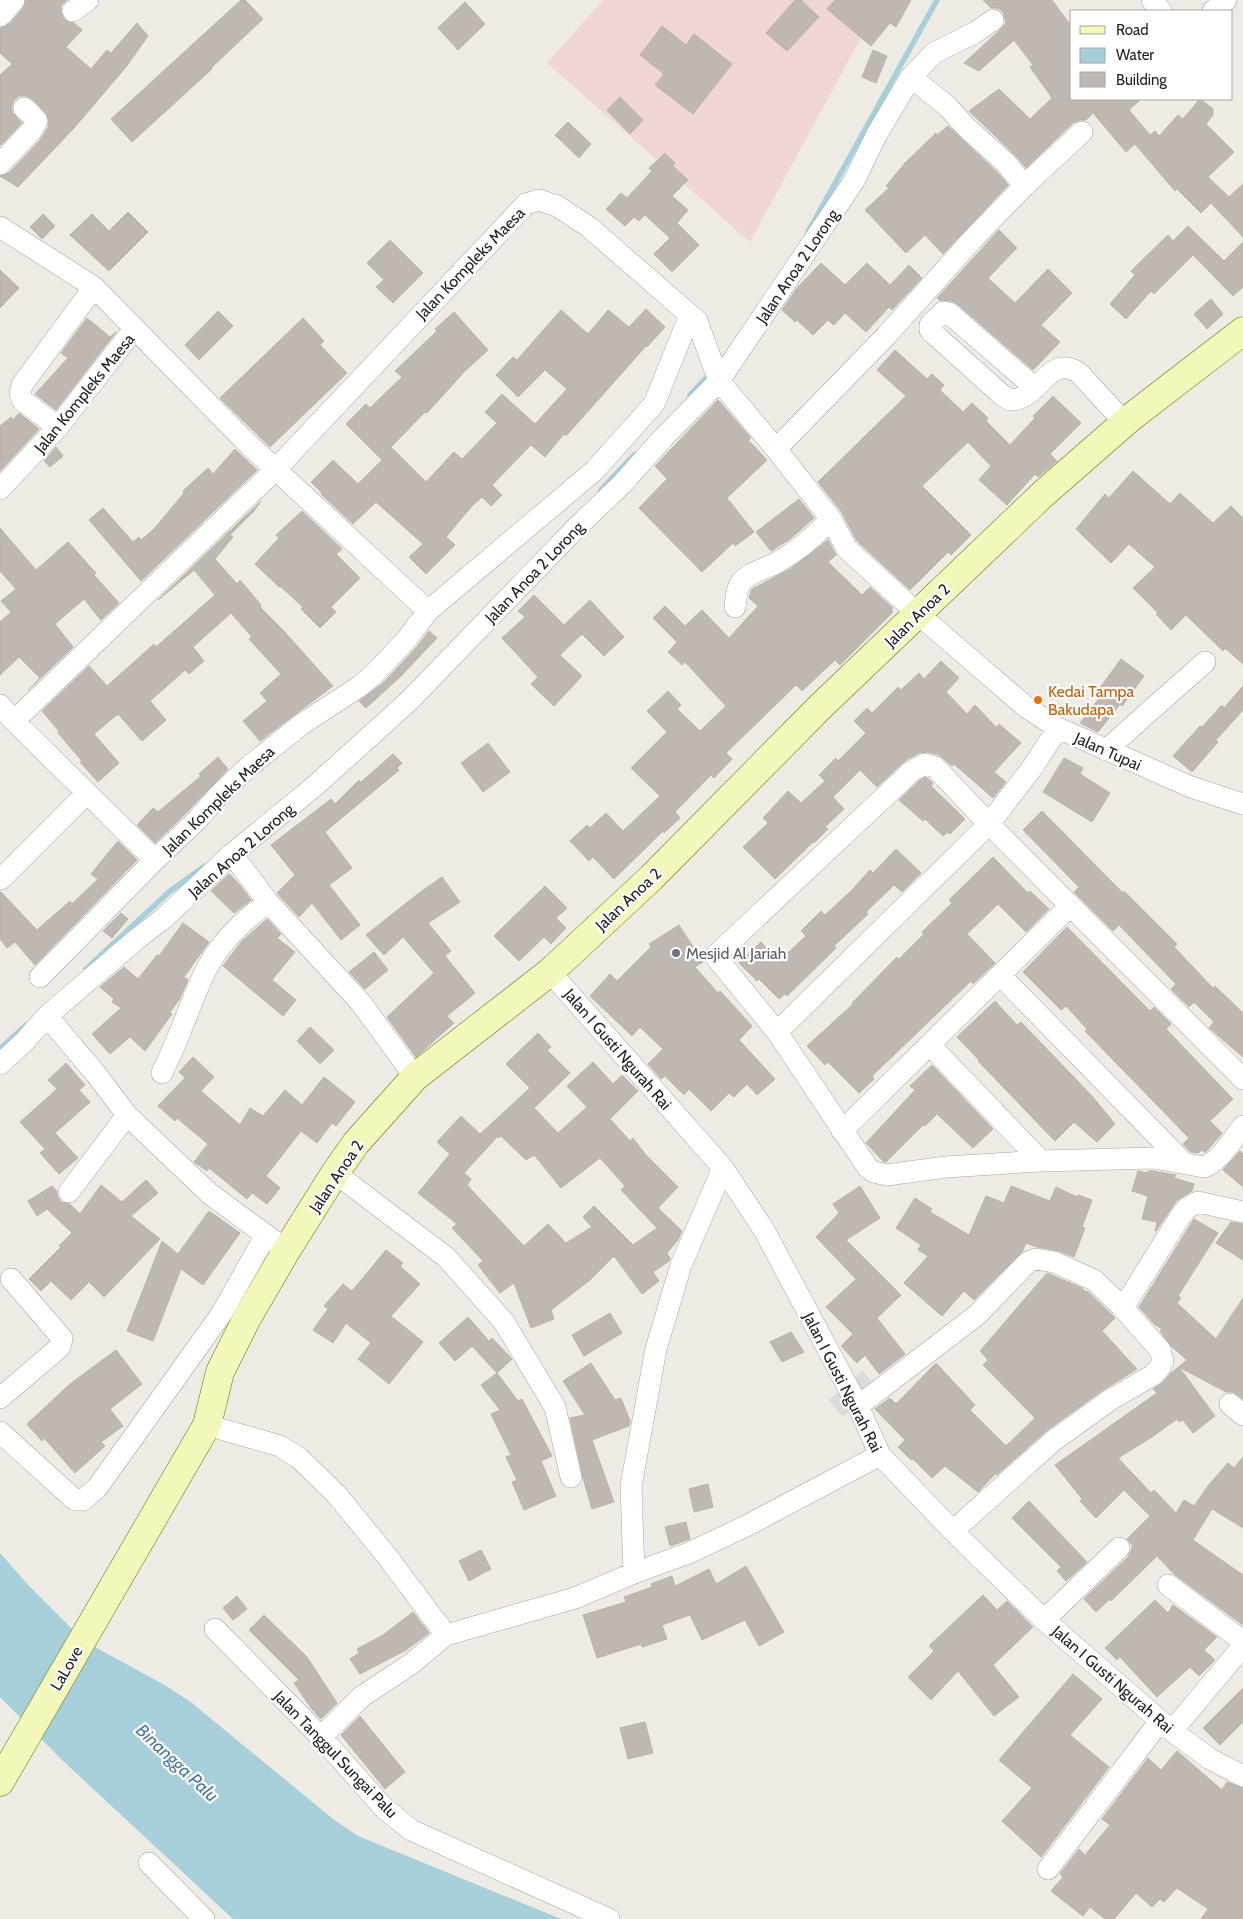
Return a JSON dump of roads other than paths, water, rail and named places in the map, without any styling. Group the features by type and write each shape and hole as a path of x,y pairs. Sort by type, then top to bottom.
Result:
{"street":[{"path":"0,16 14,0"},
{"path":"1152,0 1160,10"},
{"path":"1214,10 1226,0"},
{"name":"Jalan Anoa 2 Lorong","path":"0,1064 24,1042 47,1016 163,919 232,854 316,785 410,700 577,527 622,484 663,438 719,381 854,181 877,134 911,77 934,53 976,32 993,20"},
{"path":"911,77 948,108 1007,164 1024,186"},
{"path":"0,164 32,130 37,121 24,108"},
{"path":"776,449 886,336 972,240 1024,186 1082,132"},
{"name":"Jalan Kompleks Maesa","path":"0,705 14,721 155,860 198,819 246,768 302,724 360,686 407,640 428,611 594,471 654,404 693,318 589,227 557,206 539,200 526,204 275,470 14,721"},
{"path":"0,227 94,286 134,329"},
{"path":"58,428 23,401 20,390 94,286"},
{"path":"1035,388 949,313 942,312 930,325 930,330 934,334 1010,400 1024,397 1035,388 1054,370 1060,367 1071,368 1084,379 1125,423"},
{"name":"Jalan Tupai","path":"693,318 719,381 776,449 830,519 847,549 918,614 1026,706 1058,728 1191,787 1243,804"},
{"name":"Jalan Kompleks Maesa","path":"0,489 58,428 134,329 275,470 428,611"},
{"name":"Jalan Anoa 2","path":"131,1554 207,1425 220,1372 246,1320 276,1243 335,1173 356,1143 415,1077 550,972 652,878 820,708 1043,494 1125,423 1243,331"},
{"path":"735,607 740,584 759,570 775,564 789,554 822,529 830,519"},
{"path":"1106,750 1205,662"},
{"path":"777,1032 989,824 1032,768 1058,728"},
{"path":"1243,1079 989,824 935,767 925,764 912,771 715,956 777,1032 868,1168 880,1174 946,1167 1041,1161 1154,1158 1200,1167 1210,1165 1243,1126"},
{"path":"1,879 87,793"},
{"path":"232,854 268,902 360,1003 415,1077"},
{"path":"40,977 155,860"},
{"path":"162,1073 207,968 223,944 246,919 268,902"},
{"path":"842,1131 1070,906"},
{"name":"Jalan I Gusti Ngurah Rai","path":"550,972 723,1168 764,1230 858,1406 880,1455 953,1531 1044,1620 1166,1726 1210,1759 1243,1776"},
{"path":"1000,975 1184,1163"},
{"path":"0,1432 75,1500 83,1500 97,1488 222,1313 276,1243 210,1194 127,1115 96,1074 47,1016"},
{"path":"930,1045 1041,1161"},
{"path":"69,1192 127,1115"},
{"path":"634,1573 631,1486 656,1349 681,1265 723,1168"},
{"path":"335,1173 446,1257 504,1322 555,1406 571,1477"},
{"path":"1123,1308 1187,1208 1198,1202 1243,1212"},
{"path":"858,1406 978,1316 1031,1260 1054,1262 1094,1280 1123,1308 1160,1350 1163,1357 1160,1367 1153,1375 1110,1400 1053,1441 953,1531"},
{"path":"0,1398 60,1347 62,1338 11,1279"},
{"path":"207,1425 280,1446 299,1458 336,1494 446,1635"},
{"path":"322,1737 361,1697 411,1664 446,1635 575,1598 634,1573 689,1553 748,1525 880,1455"},
{"path":"1044,1620 1119,1548"},
{"name":"LaLove","path":"0,1782 131,1554"},
{"path":"1168,1585 1243,1641"},
{"name":"Jalan Tanggul Sungai Palu","path":"215,1629 322,1737 384,1808 412,1830 609,1919"},
{"path":"1048,1869 1166,1726 1243,1646"},
{"path":"149,1863 204,1919"}],"water":[{"name":"Binangga Palu","path":"0,1553 30,1587 77,1634 93,1646 163,1684 192,1703 333,1819 358,1836 561,1919 233,1919 61,1759 0,1697"}],"waterway":[{"path":"808,232 937,0"},
{"path":"690,395 711,373"},
{"path":"601,490 634,455"},
{"path":"86,969 170,891 205,866"},
{"path":"0,1049 26,1025"}],"place":[{"name":"Kedai Tampa Bakudapa","path":"1038,700"},
{"name":"Mesjid Al Jariah","path":"676,953"}]}
